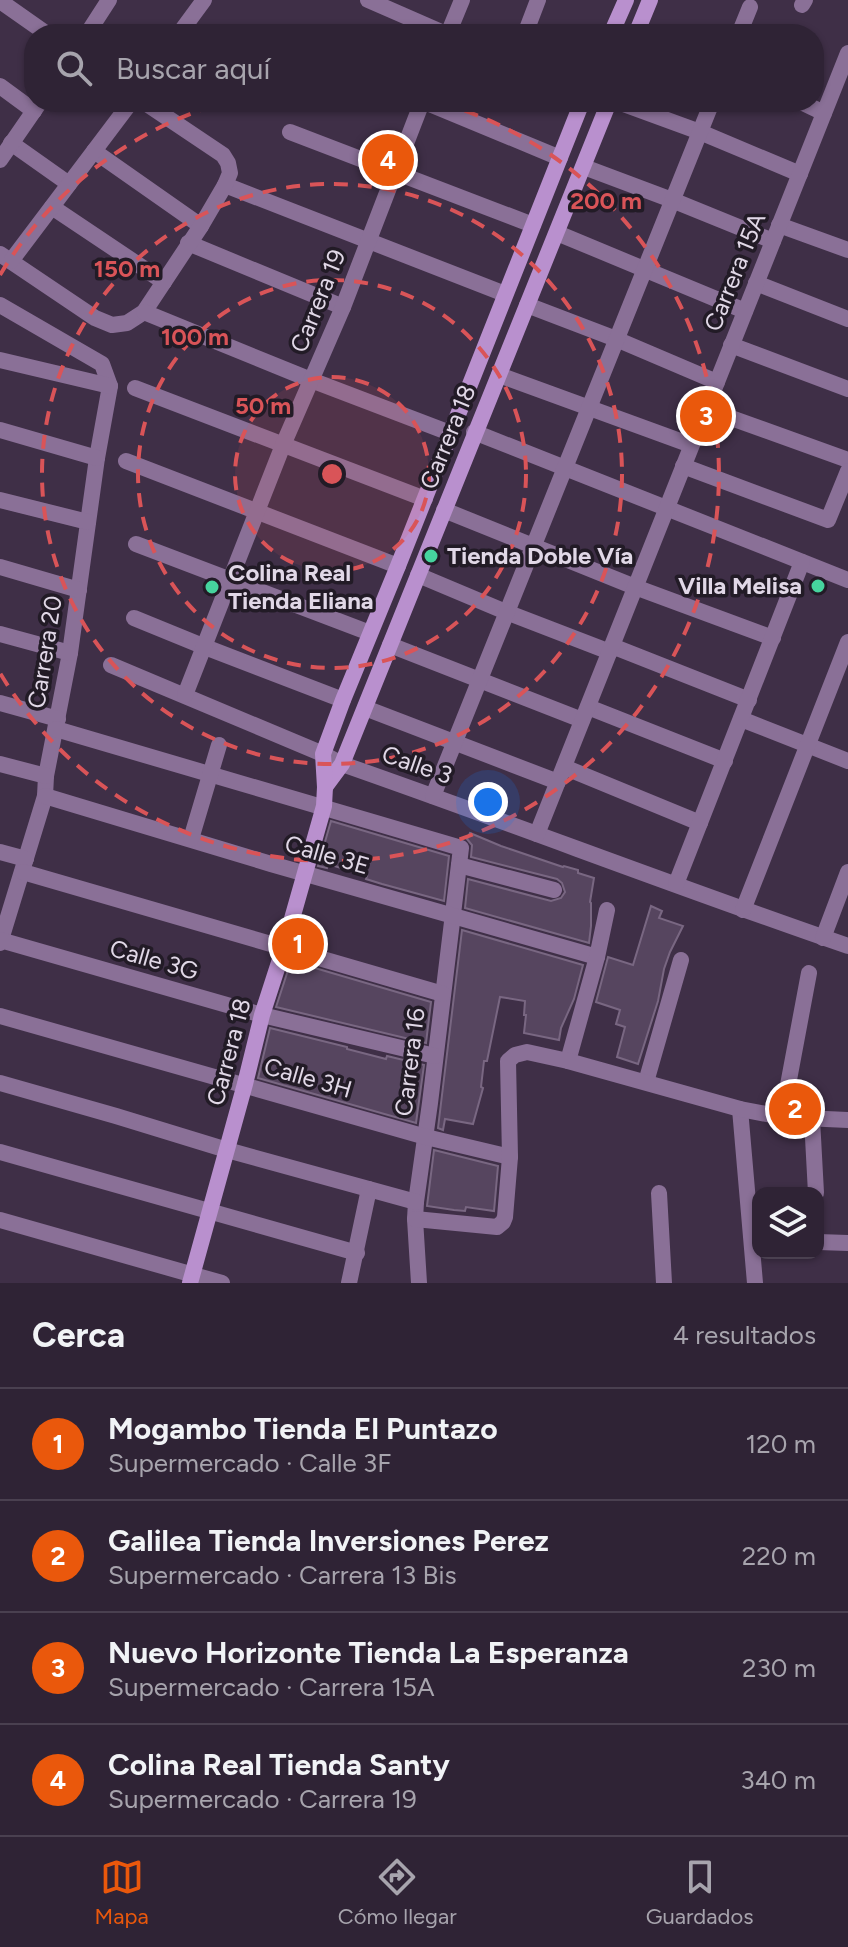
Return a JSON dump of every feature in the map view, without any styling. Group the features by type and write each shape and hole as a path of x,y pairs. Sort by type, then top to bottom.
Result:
{"street":[{"path":"93,24 109,0"},
{"path":"180,0 200,6 186,24"},
{"path":"368,0 424,24"},
{"path":"451,24 462,0"},
{"path":"529,24 538,0"},
{"path":"615,24 626,0"},
{"path":"641,24 650,0"},
{"path":"0,1 33,24"},
{"path":"743,24 750,7"},
{"name":"Carrera 15A","path":"537,834 848,53"},
{"path":"0,86 24,99"},
{"path":"0,160 33,112"},
{"path":"123,112 52,207 6,257 95,318 112,325 127,323 144,312 201,226 230,173 223,155 159,112"},
{"name":"Carrera 19","path":"185,695 283,445 343,307 420,112"},
{"path":"448,112 560,158"},
{"name":"Carrera 18","path":"191,1279 262,1015 324,806 323,754 578,112"},
{"name":"Carrera 18","path":"325,787 342,764 605,112"},
{"path":"645,112 800,174"},
{"path":"433,796 708,112"},
{"path":"290,132 533,225"},
{"path":"11,143 69,184"},
{"path":"94,151 201,226"},
{"path":"584,167 773,241"},
{"path":"551,180 573,190"},
{"path":"225,185 505,294"},
{"path":"52,207 164,282"},
{"path":"779,225 848,250"},
{"path":"557,233 745,311"},
{"path":"188,243 343,307"},
{"path":"756,283 848,319"},
{"path":"527,305 717,382"},
{"path":"1,308 102,364 110,386"},
{"path":"144,312 450,433"},
{"path":"731,345 848,389"},
{"path":"0,360 110,386"},
{"path":"499,375 691,445"},
{"name":"Carrera 20","path":"0,941 45,796 110,386"},
{"path":"135,388 425,499"},
{"path":"706,409 848,460"},
{"path":"0,430 97,458"},
{"path":"474,432 848,580"},
{"path":"126,461 398,566"},
{"path":"683,466 828,520 848,471"},
{"path":"0,500 88,522"},
{"path":"444,510 635,587 773,638"},
{"path":"136,544 370,633"},
{"path":"676,884 802,562"},
{"path":"0,567 79,590"},
{"path":"418,575 506,612 749,700"},
{"path":"382,604 403,613"},
{"path":"134,618 343,700"},
{"path":"0,634 70,653"},
{"path":"743,910 848,642"},
{"path":"390,645 479,680 725,761"},
{"name":"Calle 3","path":"111,665 342,764 848,946"},
{"path":"0,703 212,774 324,806"},
{"path":"365,708 454,742 561,774 700,823"},
{"path":"741,719 848,761"},
{"path":"191,839 219,745"},
{"path":"0,764 46,776"},
{"name":"Calle 3E","path":"45,796 597,957"},
{"name":"Carrera 16","path":"324,806 461,848 416,1210 419,1283"},
{"path":"0,852 24,865 443,994"},
{"path":"459,865 554,890"},
{"path":"823,938 848,872"},
{"path":"568,1061 607,910"},
{"name":"Calle 3G","path":"0,941 262,1015 435,1056"},
{"path":"646,1082 681,960"},
{"path":"782,1117 809,973"},
{"name":"Calle 3H","path":"0,1016 426,1137 510,1157"},
{"path":"0,1083 369,1189 416,1210 497,1227 505,1217 510,1157 508,1061 515,1055 527,1052 568,1061 740,1109 782,1117 848,1120"},
{"path":"740,1109 752,1212"},
{"path":"812,1119 816,1187"},
{"path":"0,1152 357,1253"},
{"path":"349,1283 369,1189"},
{"path":"659,1193 664,1283"},
{"path":"0,1220 191,1279 222,1283"},
{"path":"824,1242 848,1243"},
{"path":"755,1259 755,1283"}],"building":[{"path":"331,821 449,856 444,901 366,879 367,876 328,864 327,868 318,866"},
{"path":"470,833 594,878 589,943 465,908 468,879 551,901 561,898 565,892 557,879 471,857 472,845 467,839"},
{"path":"651,906 662,911 659,918 683,926 664,969 658,1001 638,1064 617,1057 625,1027 616,1024 620,1010 596,1002 608,957 633,965"},
{"path":"462,930 583,965 559,1040 524,1033 525,1001 500,997 473,1124 445,1119 443,1130 438,1128"},
{"path":"291,961 431,1002 426,1043 276,1007"},
{"path":"270,1028 386,1059 387,1056 424,1065 416,1123 258,1078"},
{"path":"434,1150 498,1166 494,1211 427,1206"}],"place":[{"name":"Colina Real Tienda Santy","path":"388,160"},
{"name":"Nuevo Horizonte Tienda La Esperanza","path":"706,416"},
{"name":"Tienda Doble Vía","path":"431,556"},
{"name":"Villa Melisa","path":"818,586"},
{"name":"Colina Real Tienda Eliana","path":"212,587"},
{"name":"Mogambo Tienda El Puntazo","path":"298,944"},
{"name":"Galilea Tienda Inversiones Perez","path":"795,1109"}]}
